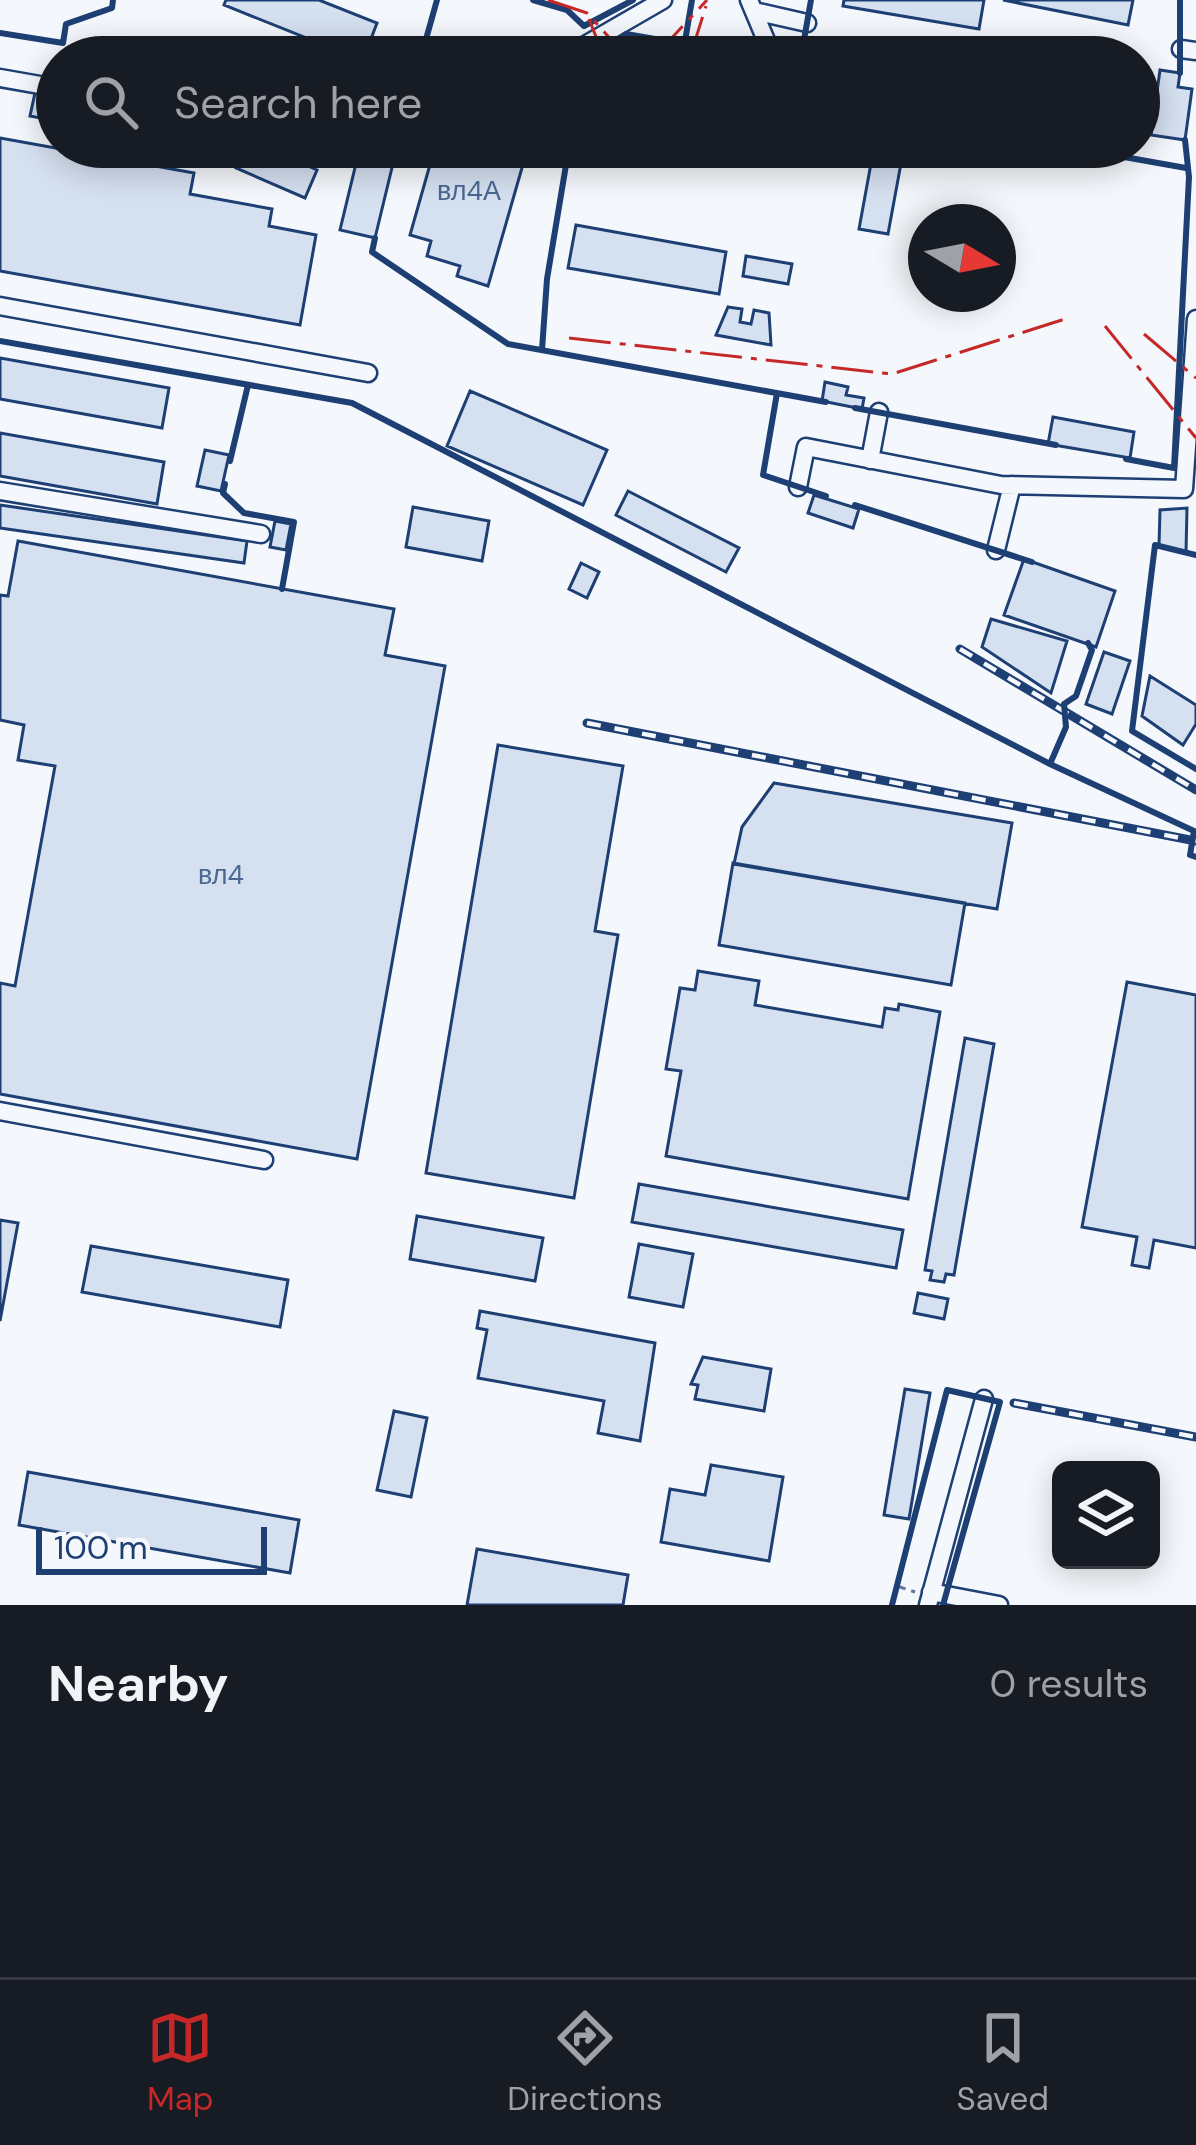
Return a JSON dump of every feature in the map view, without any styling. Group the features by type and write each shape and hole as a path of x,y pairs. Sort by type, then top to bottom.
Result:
{"lane":[{"path":"601,36 663,0"},
{"path":"752,6 807,22"},
{"path":"752,6 764,36"},
{"path":"0,78 36,84"},
{"path":"0,306 368,373"},
{"path":"798,487 806,448 1012,485 1184,489 1196,319"},
{"path":"870,460 879,412"},
{"path":"996,550 1012,485"},
{"path":"0,490 261,534"},
{"path":"0,1111 264,1160"},
{"path":"984,1399 930,1598 999,1605"}],"path":[{"path":"897,1586 915,1590 911,1605"}],"building":[{"path":"226,0 319,0 377,23 372,36 302,36 224,5"},
{"path":"844,0 984,0 979,29 843,6"},
{"path":"1003,0 1133,0 1128,25"},
{"path":"1160,70 1180,73 1178,87 1192,89 1185,140 1160,136"},
{"path":"0,138 36,144 36,168 166,168 194,173 190,194 272,209 269,226 316,235 300,325 0,271"},
{"path":"236,168 312,168 317,170 305,198"},
{"path":"355,168 392,168 375,238 340,230"},
{"path":"429,168 522,168 488,286 457,276 460,266 427,256 431,241 410,235"},
{"path":"870,168 900,168 888,234 859,229"},
{"path":"576,225 726,252 719,294 568,268"},
{"path":"746,256 792,264 788,284 743,276"},
{"path":"728,307 742,309 740,322 751,324 754,310 769,313 771,345 716,335"},
{"path":"0,358 169,388 162,428 0,399"},
{"path":"825,382 848,387 846,395 864,398 862,409 822,401"},
{"path":"470,391 607,450 583,505 447,446"},
{"path":"1053,417 1134,432 1130,458 1048,444"},
{"path":"0,433 164,462 157,504 0,476"},
{"path":"205,450 229,455 221,491 197,486"},
{"path":"628,491 739,548 726,572 616,515"},
{"path":"814,495 859,509 853,528 808,513"},
{"path":"0,505 247,541 244,563 0,528"},
{"path":"413,507 489,521 482,561 406,547"},
{"path":"1187,508 1186,552 1159,546 1160,510"},
{"path":"275,521 291,524 286,550 270,547"},
{"path":"18,541 394,609 385,655 445,666 357,1159 0,1094 0,983 15,986 55,766 18,760 24,725 0,720 0,595 8,596"},
{"path":"1024,559 1115,591 1096,647 1004,615"},
{"path":"581,563 599,572 587,598 569,589"},
{"path":"991,619 1067,641 1051,693 982,647"},
{"path":"1104,652 1130,661 1112,714 1086,704"},
{"path":"1150,676 1196,705 1196,724 1183,745 1142,716"},
{"path":"498,745 623,766 595,931 618,935 574,1198 426,1173"},
{"path":"774,783 1012,823 997,909 734,864 742,827"},
{"path":"733,863 965,903 951,985 719,945"},
{"path":"698,971 759,981 755,1005 882,1027 885,1008 898,1010 899,1004 940,1012 908,1199 666,1156 681,1071 666,1069 680,988 695,990"},
{"path":"1127,982 1196,995 1196,1248 1154,1240 1149,1268 1132,1265 1137,1237 1082,1227"},
{"path":"965,1038 994,1044 954,1275 946,1274 944,1282 930,1280 932,1271 925,1270"},
{"path":"639,1184 903,1230 896,1268 632,1222"},
{"path":"417,1216 543,1238 535,1281 410,1259"},
{"path":"0,1220 18,1223 0,1321"},
{"path":"639,1244 693,1254 683,1307 629,1297"},
{"path":"91,1246 288,1280 280,1327 82,1292"},
{"path":"918,1293 948,1299 944,1319 914,1313"},
{"path":"480,1311 655,1343 640,1441 598,1433 604,1401 478,1378 487,1330 477,1328"},
{"path":"703,1357 771,1369 764,1411 695,1399 698,1385 691,1384"},
{"path":"905,1389 930,1393 909,1519 884,1515"},
{"path":"394,1411 427,1418 411,1497 377,1490"},
{"path":"711,1465 783,1477 769,1561 661,1542 670,1489 705,1495"},
{"path":"28,1472 299,1520 290,1573 19,1525"},
{"path":"477,1549 628,1575 623,1605 467,1605"}],"railway":[{"path":"960,649 1196,790"},
{"path":"587,723 1196,841"},
{"path":"1014,1403 1196,1437"}],"wall":[{"path":"64,36 66,24 112,8 113,0"},
{"path":"427,36 437,0"},
{"path":"533,0 567,10 584,26 633,0"},
{"path":"686,36 692,0"},
{"path":"805,36 811,0"},
{"path":"1180,0 1180,73"},
{"path":"0,33 36,39"},
{"path":"623,36 638,36"},
{"path":"1126,459 1174,468 1189,177 1185,140"},
{"path":"1160,163 1186,168"},
{"path":"542,350 547,279 566,168"},
{"path":"375,238 372,252 508,344 826,402"},
{"path":"0,341 352,403 1050,764 1194,831 1190,855 1196,857"},
{"path":"230,461 248,385"},
{"path":"777,393 763,475 826,496"},
{"path":"855,408 1056,445"},
{"path":"225,484 223,493 244,513 294,522 282,589"},
{"path":"855,505 1032,562"},
{"path":"1196,555 1155,545 1132,731 1196,769"},
{"path":"1050,764 1066,727 1064,704 1076,696 1092,650 1088,643"},
{"path":"892,1605 947,1390 1000,1402 943,1605"}],"power":[{"path":"548,0 587,13 608,36"},
{"path":"674,36 707,0"},
{"path":"697,36 706,6"},
{"path":"589,19 596,36"},
{"path":"569,338 892,374 1065,319"},
{"path":"1105,326 1196,438"},
{"path":"1144,334 1196,378"}]}
